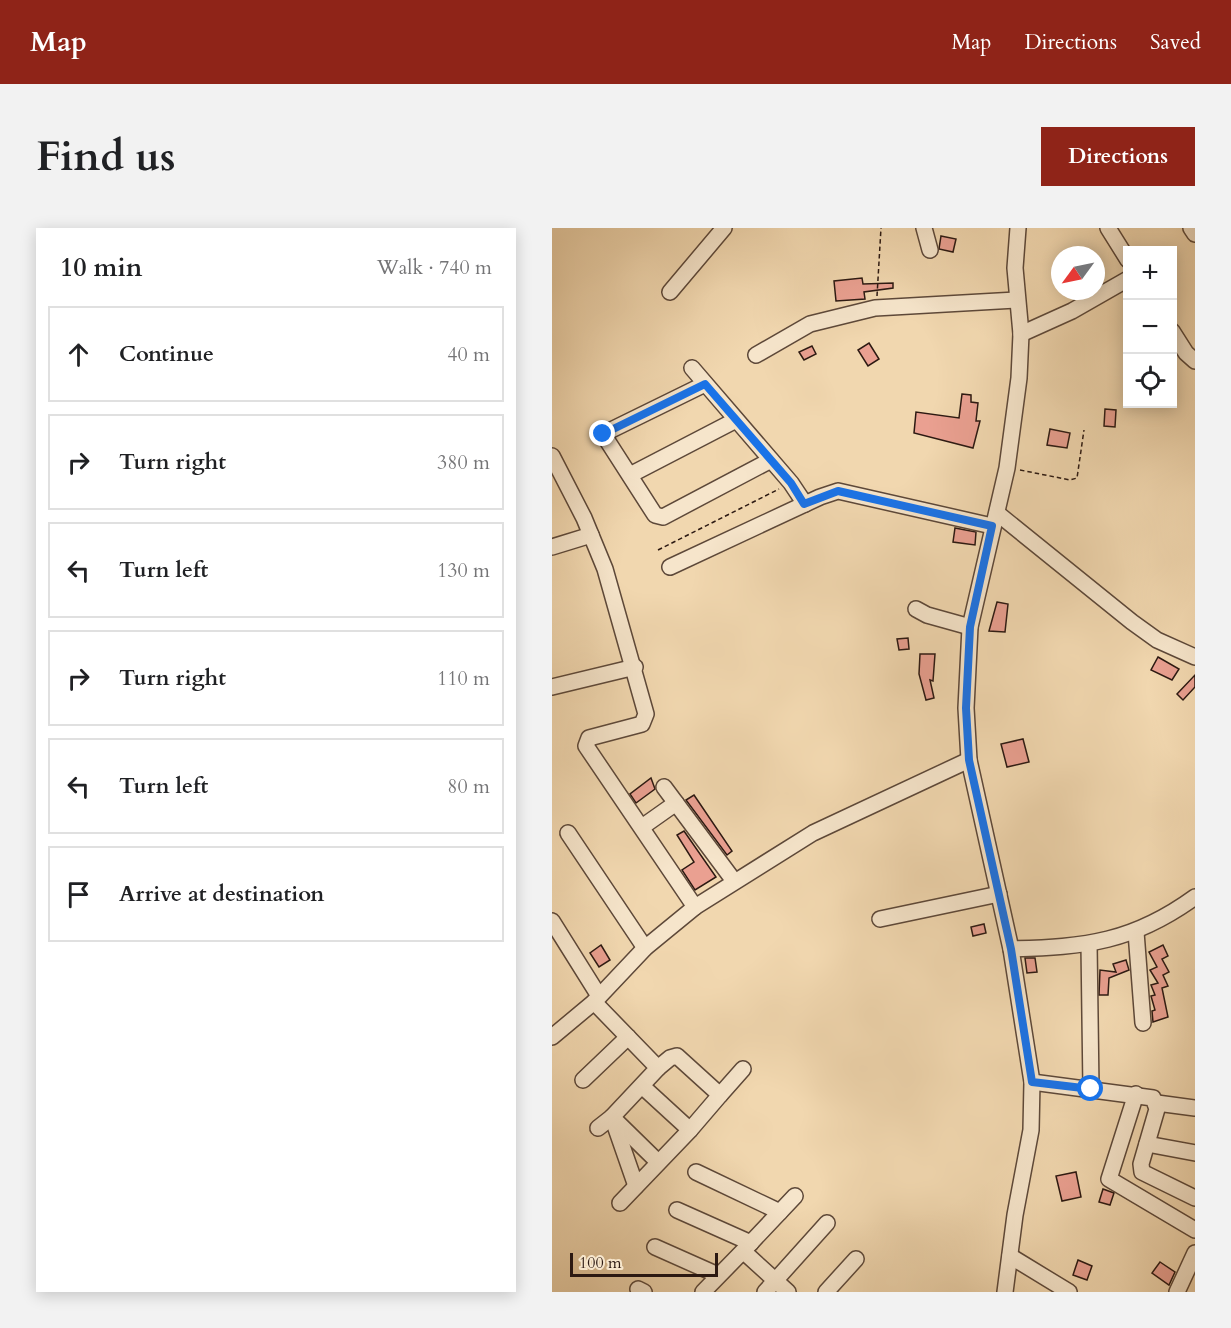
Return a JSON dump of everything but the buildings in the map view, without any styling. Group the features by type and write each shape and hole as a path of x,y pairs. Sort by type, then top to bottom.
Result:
{"street":[{"path":"670,292 724,228"},
{"path":"924,228 930,250"},
{"path":"1005,1292 1032,1123 1032,1082 1011,949 969,760 966,708 970,627 1007,468 1019,378 1021,334 1016,300 1015,268 1018,228"},
{"path":"1108,228 1123,252"},
{"path":"1191,228 1195,234"},
{"path":"1021,334 1072,311 1123,282"},
{"path":"756,355 810,324 875,308 1016,300"},
{"path":"1177,337 1195,361"},
{"path":"692,368 791,483 804,504"},
{"path":"705,384 603,434 660,518 771,460"},
{"path":"630,475 736,420"},
{"path":"552,456 591,535 609,580 613,602 635,667 646,714 645,720 636,727 589,738 585,744 695,907"},
{"path":"670,567 804,504 838,491 995,519 1157,640 1195,657"},
{"path":"552,547 591,535"},
{"path":"916,609 927,615 970,627"},
{"path":"552,687 635,667"},
{"path":"552,1037 596,999 645,948 695,907 734,881 813,834 969,760"},
{"path":"664,787 734,881"},
{"path":"642,827 676,803"},
{"path":"568,833 645,948"},
{"path":"879,919 999,894"},
{"path":"1011,949 1089,944 1136,932 1195,897"},
{"path":"552,921 596,999 658,1068"},
{"path":"1136,932 1143,1023"},
{"path":"1089,944 1091,1089"},
{"path":"583,1080 628,1037"},
{"path":"598,1128 612,1117 658,1068 670,1058 677,1056 720,1095"},
{"path":"620,1203 690,1130 743,1069"},
{"path":"1032,1082 1148,1095 1157,1103 1195,1108"},
{"path":"642,1086 690,1130"},
{"path":"1136,1094 1109,1179 1195,1230"},
{"path":"1157,1103 1141,1164 1142,1172 1195,1198"},
{"path":"612,1117 658,1161"},
{"path":"612,1117 636,1186"},
{"path":"1147,1144 1195,1153"},
{"path":"696,1172 780,1212"},
{"path":"703,1292 795,1196"},
{"path":"676,1210 747,1247 770,1286 788,1292"},
{"path":"770,1286 827,1223"},
{"path":"655,1247 718,1275"},
{"path":"1177,1292 1195,1252"},
{"path":"1010,1256 1069,1292"},
{"path":"826,1292 856,1259"}],"path":[{"path":"875,308 881,228"},
{"path":"1007,468 1070,480 1077,478 1084,430"},
{"path":"658,550 791,483"}],"route":[{"path":"603,434 705,384 791,483 804,504 838,491 992,526 970,627 966,679 969,760 1011,949 1032,1082 1091,1089"}]}
